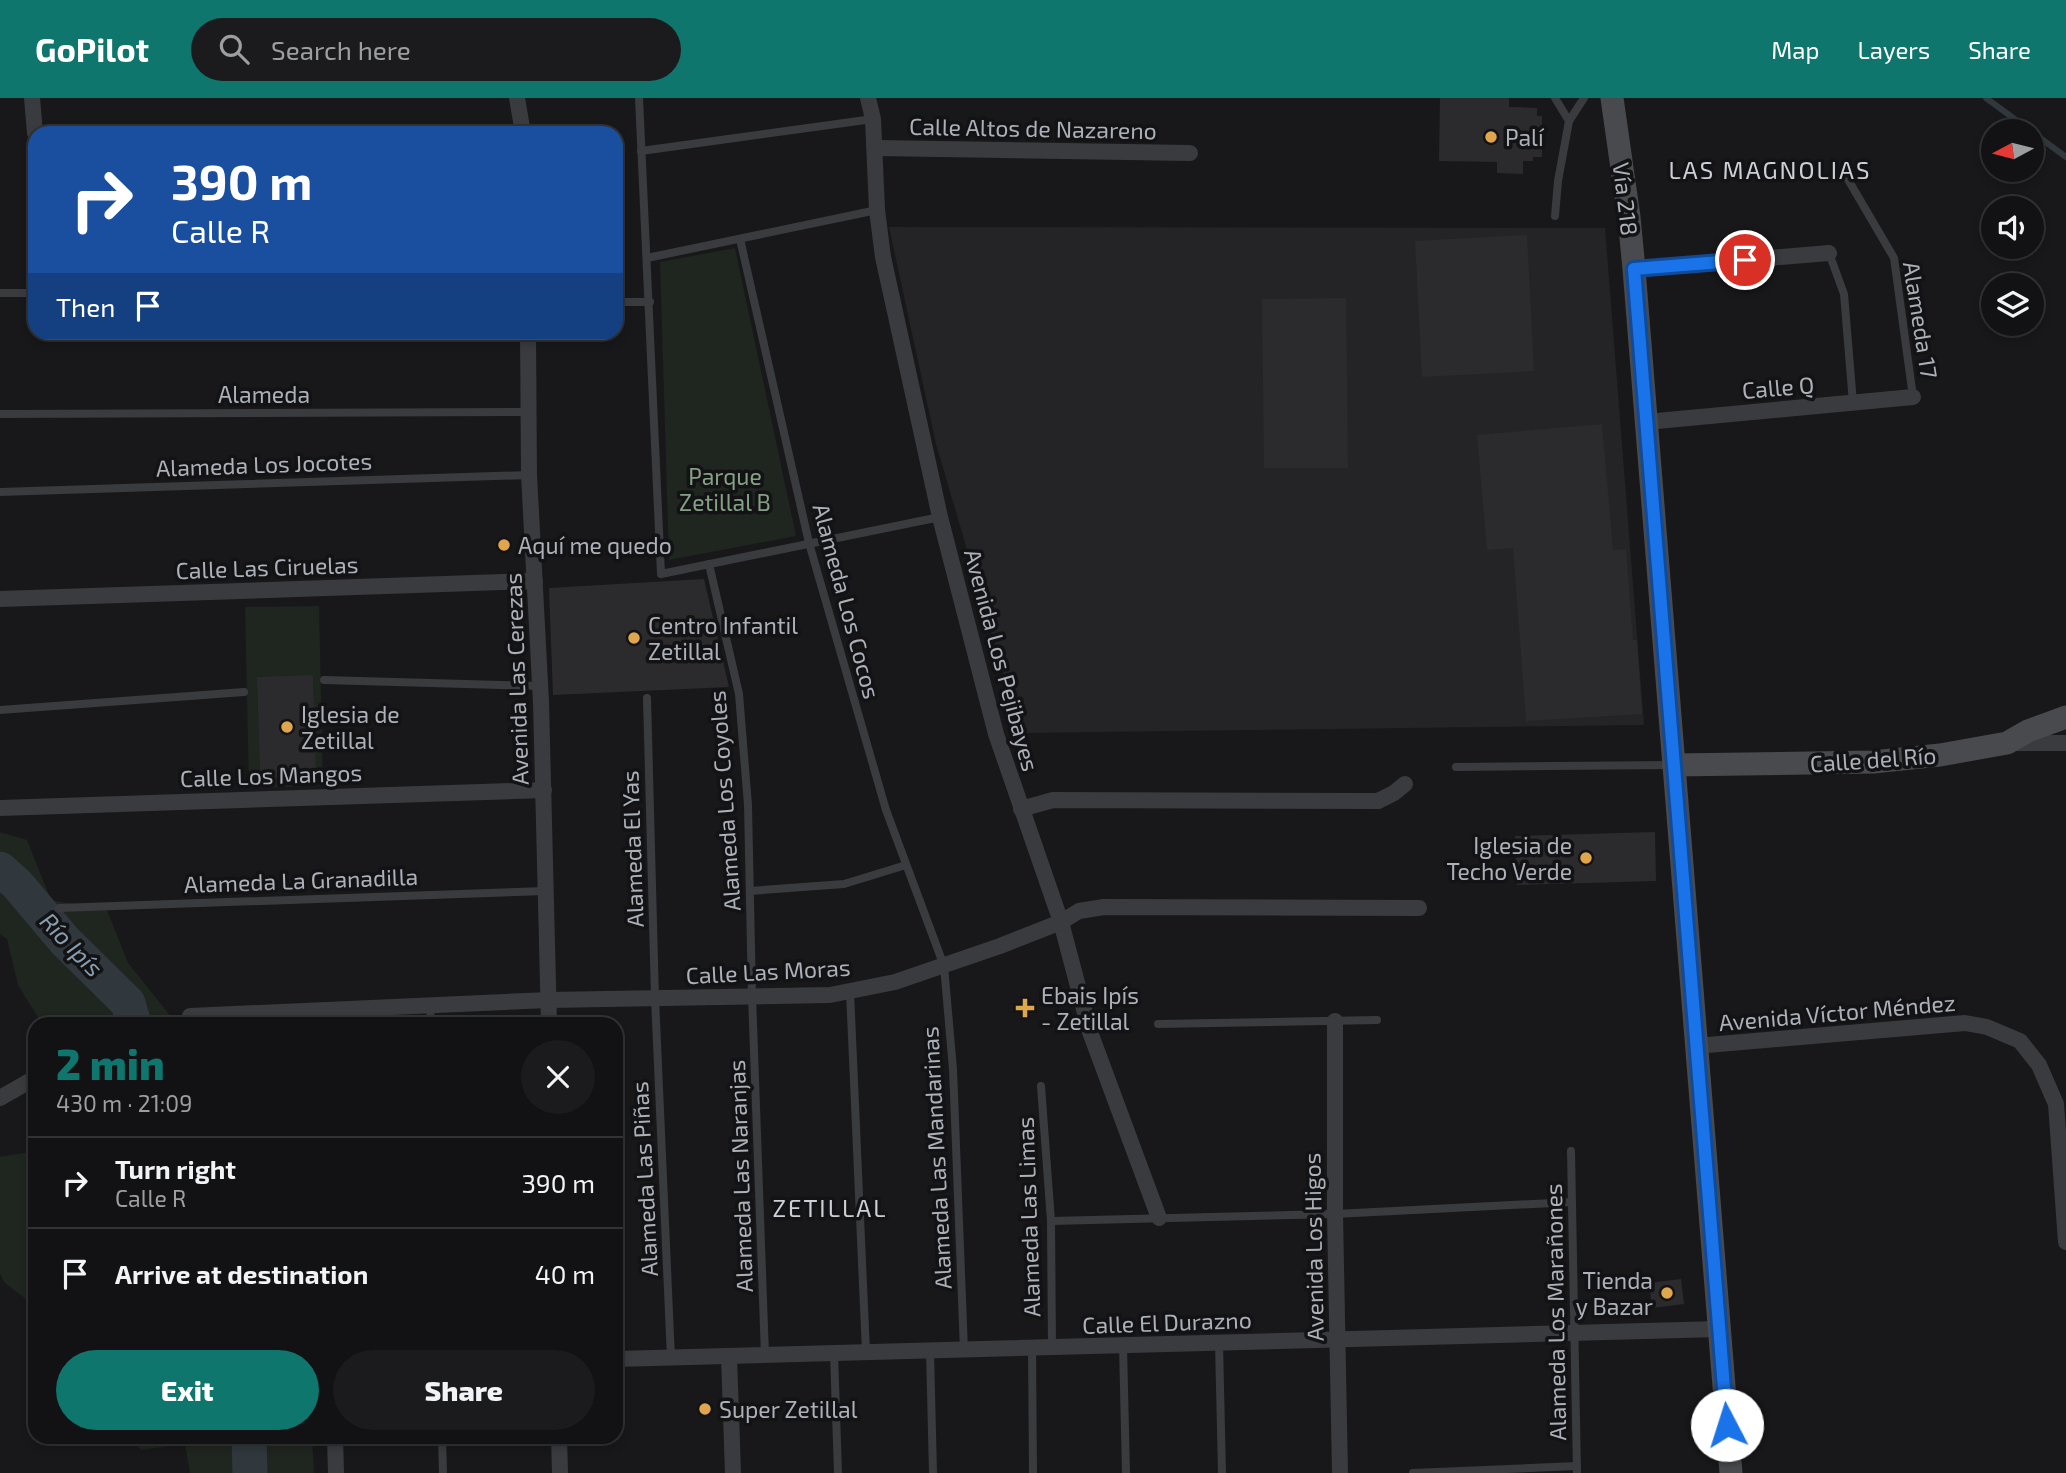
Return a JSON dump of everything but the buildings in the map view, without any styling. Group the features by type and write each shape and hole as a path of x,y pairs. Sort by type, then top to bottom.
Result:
{"main road":[{"name":"Vía 218","path":"1612,98 1634,269 1731,1473"},
{"name":"Calle del Río","path":"1674,765 1873,762 1940,755 2007,743 2028,731 2066,717"}],"street":[{"path":"32,98 34,126"},
{"path":"517,98 522,126"},
{"name":"Avenida Los Pejibayes","path":"868,98 876,148 877,210 883,257 940,517 996,734 1061,922 1090,1032 1159,1218"},
{"name":"Calle Altos de Nazareno","path":"876,148 1190,153"},
{"path":"1634,269 1829,253"},
{"name":"Avenida Las Cerezas","path":"528,340 529,475 544,790 549,1017"},
{"name":"Calle Q","path":"1646,422 1913,397"},
{"name":"Calle Las Ciruelas","path":"0,598 535,581"},
{"path":"2007,743 2066,743"},
{"path":"1021,809 1053,800 1378,801 1405,784"},
{"name":"Calle Los Mangos","path":"0,808 544,790"},
{"name":"Calle Las Moras","path":"190,1016 320,1017 430,1006 549,1000 830,995 895,982 1061,922 1079,912 1104,906 1419,908"},
{"name":"Avenida Los Higos","path":"1335,1021 1335,1214 1340,1473"},
{"name":"Avenida Víctor Méndez","path":"1696,1046 1965,1023 1987,1027 2020,1041 2039,1065 2056,1104 2066,1242"},
{"path":"0,1098 28,1081"},
{"name":"Calle El Durazno","path":"623,1359 1719,1329"},
{"path":"729,1356 733,1473"},
{"path":"335,1444 336,1473"},
{"path":"559,1444 560,1473"}],"lane":[{"path":"639,98 661,574 940,517"},
{"path":"1555,98 1569,121"},
{"path":"1555,216 1558,181 1569,121 1584,98"},
{"path":"642,151 873,119"},
{"name":"Alameda 17","path":"1846,176 1894,258 1913,397"},
{"path":"647,258 877,210"},
{"name":"Alameda Los Cocos","path":"740,239 809,543 886,810 944,966"},
{"path":"1829,253 1844,294 1853,403"},
{"path":"0,293 28,293"},
{"path":"623,302 650,302"},
{"name":"Alameda","path":"0,414 529,412"},
{"name":"Alameda Los Jocotes","path":"0,492 529,475"},
{"name":"Alameda Los Coyoles","path":"709,565 739,694 748,805 752,996"},
{"path":"324,680 540,685"},
{"path":"0,710 244,692"},
{"name":"Alameda El Yas","path":"647,698 655,998"},
{"path":"1456,766 1674,765"},
{"path":"750,891 844,884 906,865"},
{"name":"Alameda La Granadilla","path":"59,908 545,891"},
{"name":"Alameda Las Mandarinas","path":"944,966 954,1082 964,1350"},
{"path":"850,992 866,1352"},
{"name":"Alameda Las Naranjas","path":"752,996 765,1355"},
{"name":"Alameda Las Piñas","path":"655,998 671,1358"},
{"path":"430,1006 431,1017"},
{"path":"1158,1024 1377,1020"},
{"name":"Alameda Las Limas","path":"1041,1086 1051,1221 1052,1347"},
{"name":"Alameda Los Marañones","path":"1571,1151 1577,1469"},
{"path":"1051,1221 1335,1214 1572,1202"},
{"path":"1219,1343 1222,1473"},
{"path":"1123,1346 1126,1473"},
{"path":"1032,1348 1033,1473"},
{"path":"930,1350 933,1473"},
{"path":"834,1353 838,1473"},
{"path":"442,1444 443,1473"},
{"path":"1413,1473 1577,1469"}],"shaded area":[{"path":"889,227 1605,228 1644,725 1021,733 936,444"}],"green space":[{"name":"Parque Zetillal B","path":"735,248 796,536 669,560 660,262"},
{"path":"319,606 323,786 249,788 245,607","holes":["313,676 315,776 260,777 257,677"]},
{"path":"0,832 27,840 51,900 107,910 128,963 171,1017 38,1017 18,985 7,939 0,934"},
{"path":"28,1152 28,1301 5,1283 0,1274 0,1157"},
{"path":"135,1444 185,1444 141,1450"},
{"path":"185,1444 312,1444 314,1473 190,1473"}],"waterway":[{"path":"1986,98 2015,119"},
{"path":"2044,141 2066,157"},
{"name":"Río Ipís","path":"0,869 17,884 65,941 128,1003 132,1017"},
{"name":"Río Ipís","path":"249,1444 250,1473"}],"place":[{"name":"Palí","path":"1491,137"},
{"name":"Aquí me quedo","path":"504,545"},
{"name":"Centro Infantil Zetillal","path":"634,638"},
{"name":"Iglesia de Zetillal","path":"287,727"},
{"name":"Iglesia de Techo Verde","path":"1586,858"},
{"name":"Ebais Ipís - Zetillal","path":"1025,1008"},
{"name":"Tienda y Bazar","path":"1667,1293"},
{"name":"Super Zetillal","path":"705,1409"}],"district":[{"name":"LAS MAGNOLIAS","path":"1770,169"},
{"name":"ZETILLAL","path":"830,1207"}],"route":[{"path":"1727,1425 1634,269 1745,260"}]}
